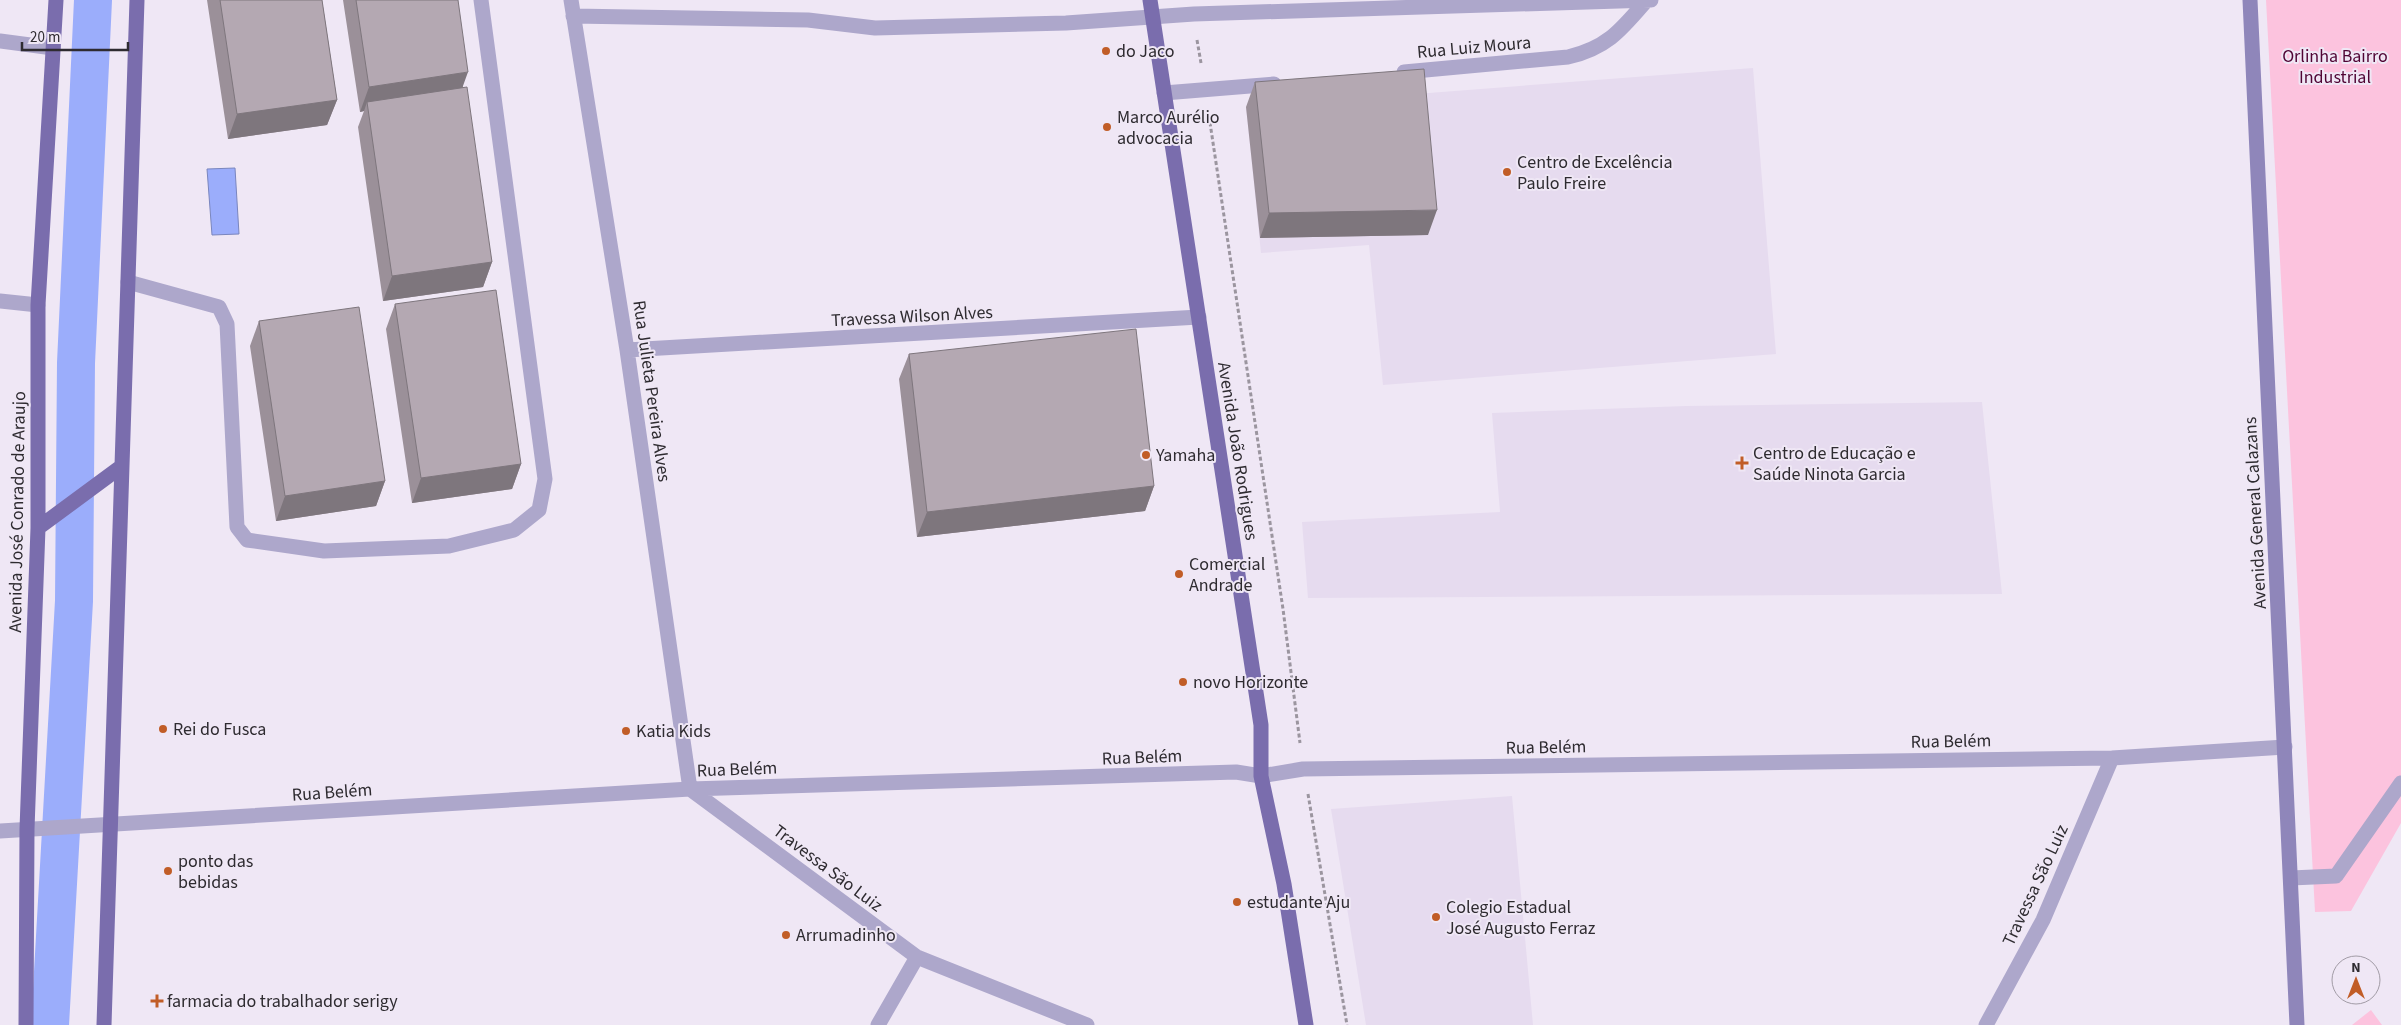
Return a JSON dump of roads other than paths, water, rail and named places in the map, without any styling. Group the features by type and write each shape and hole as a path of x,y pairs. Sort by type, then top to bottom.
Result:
{"main road":[{"name":"Avenida José Conrado de Araujo","path":"26,1025 34,829 42,526 38,305 56,0"},
{"path":"104,1025 104,826 122,466 137,0"},
{"name":"Avenida João Rodrigues","path":"1150,0 1261,725 1261,776 1284,884 1306,1025"},
{"name":"Avenida General Calazans","path":"2250,0 2297,1025"},
{"path":"42,526 122,466"}],"street":[{"path":"128,282 218,307 227,324 237,527 247,540 324,551 449,546 514,530 539,510 545,479 481,0"},
{"name":"Rua Julieta Pereira Alves","path":"571,0 627,350 690,789"},
{"name":"Rua Luiz Moura","path":"573,16 808,20 875,28 1066,23 1194,14 1649,0"},
{"name":"Rua Luiz Moura","path":"1391,74 1568,57 1587,53 1619,33 1649,0"},
{"path":"0,42 53,48"},
{"path":"1164,93 1293,83"},
{"path":"0,301 38,305"},
{"name":"Travessa Wilson Alves","path":"627,350 1199,317"},
{"name":"Rua Belém","path":"0,831 690,789 1236,772 1261,776 1303,769 2112,758 2285,748"},
{"name":"Travessa São Luiz","path":"1986,1025 2043,920 2112,758"},
{"path":"2291,878 2336,876 2401,784"},
{"name":"Travessa São Luiz","path":"690,789 917,957 1087,1025"},
{"path":"878,1025 917,957"}],"water":[{"path":"235,168 239,234 212,235 207,169"}],"waterway":[{"path":"50,1025 74,601 76,363 93,0"}],"place":[{"name":"do Jaco","path":"1106,51"},
{"name":"Marco Aurélio advocacia","path":"1107,127"},
{"name":"Centro de Excelência Paulo Freire","path":"1507,172"},
{"name":"Yamaha","path":"1146,455"},
{"name":"Centro de Educação e Saúde Ninota Garcia","path":"1742,463"},
{"name":"Comercial Andrade","path":"1179,574"},
{"name":"novo Horizonte","path":"1183,682"},
{"name":"Rei do Fusca","path":"163,729"},
{"name":"Katia Kids","path":"626,731"},
{"name":"ponto das bebidas","path":"168,871"},
{"name":"estudante Aju","path":"1237,902"},
{"name":"Colegio Estadual José Augusto Ferraz","path":"1436,917"},
{"name":"Arrumadinho","path":"786,935"},
{"name":"farmacia do trabalhador serigy","path":"157,1001"}],"park label":[{"name":"Orlinha Bairro Industrial","path":"2335,66"}]}
